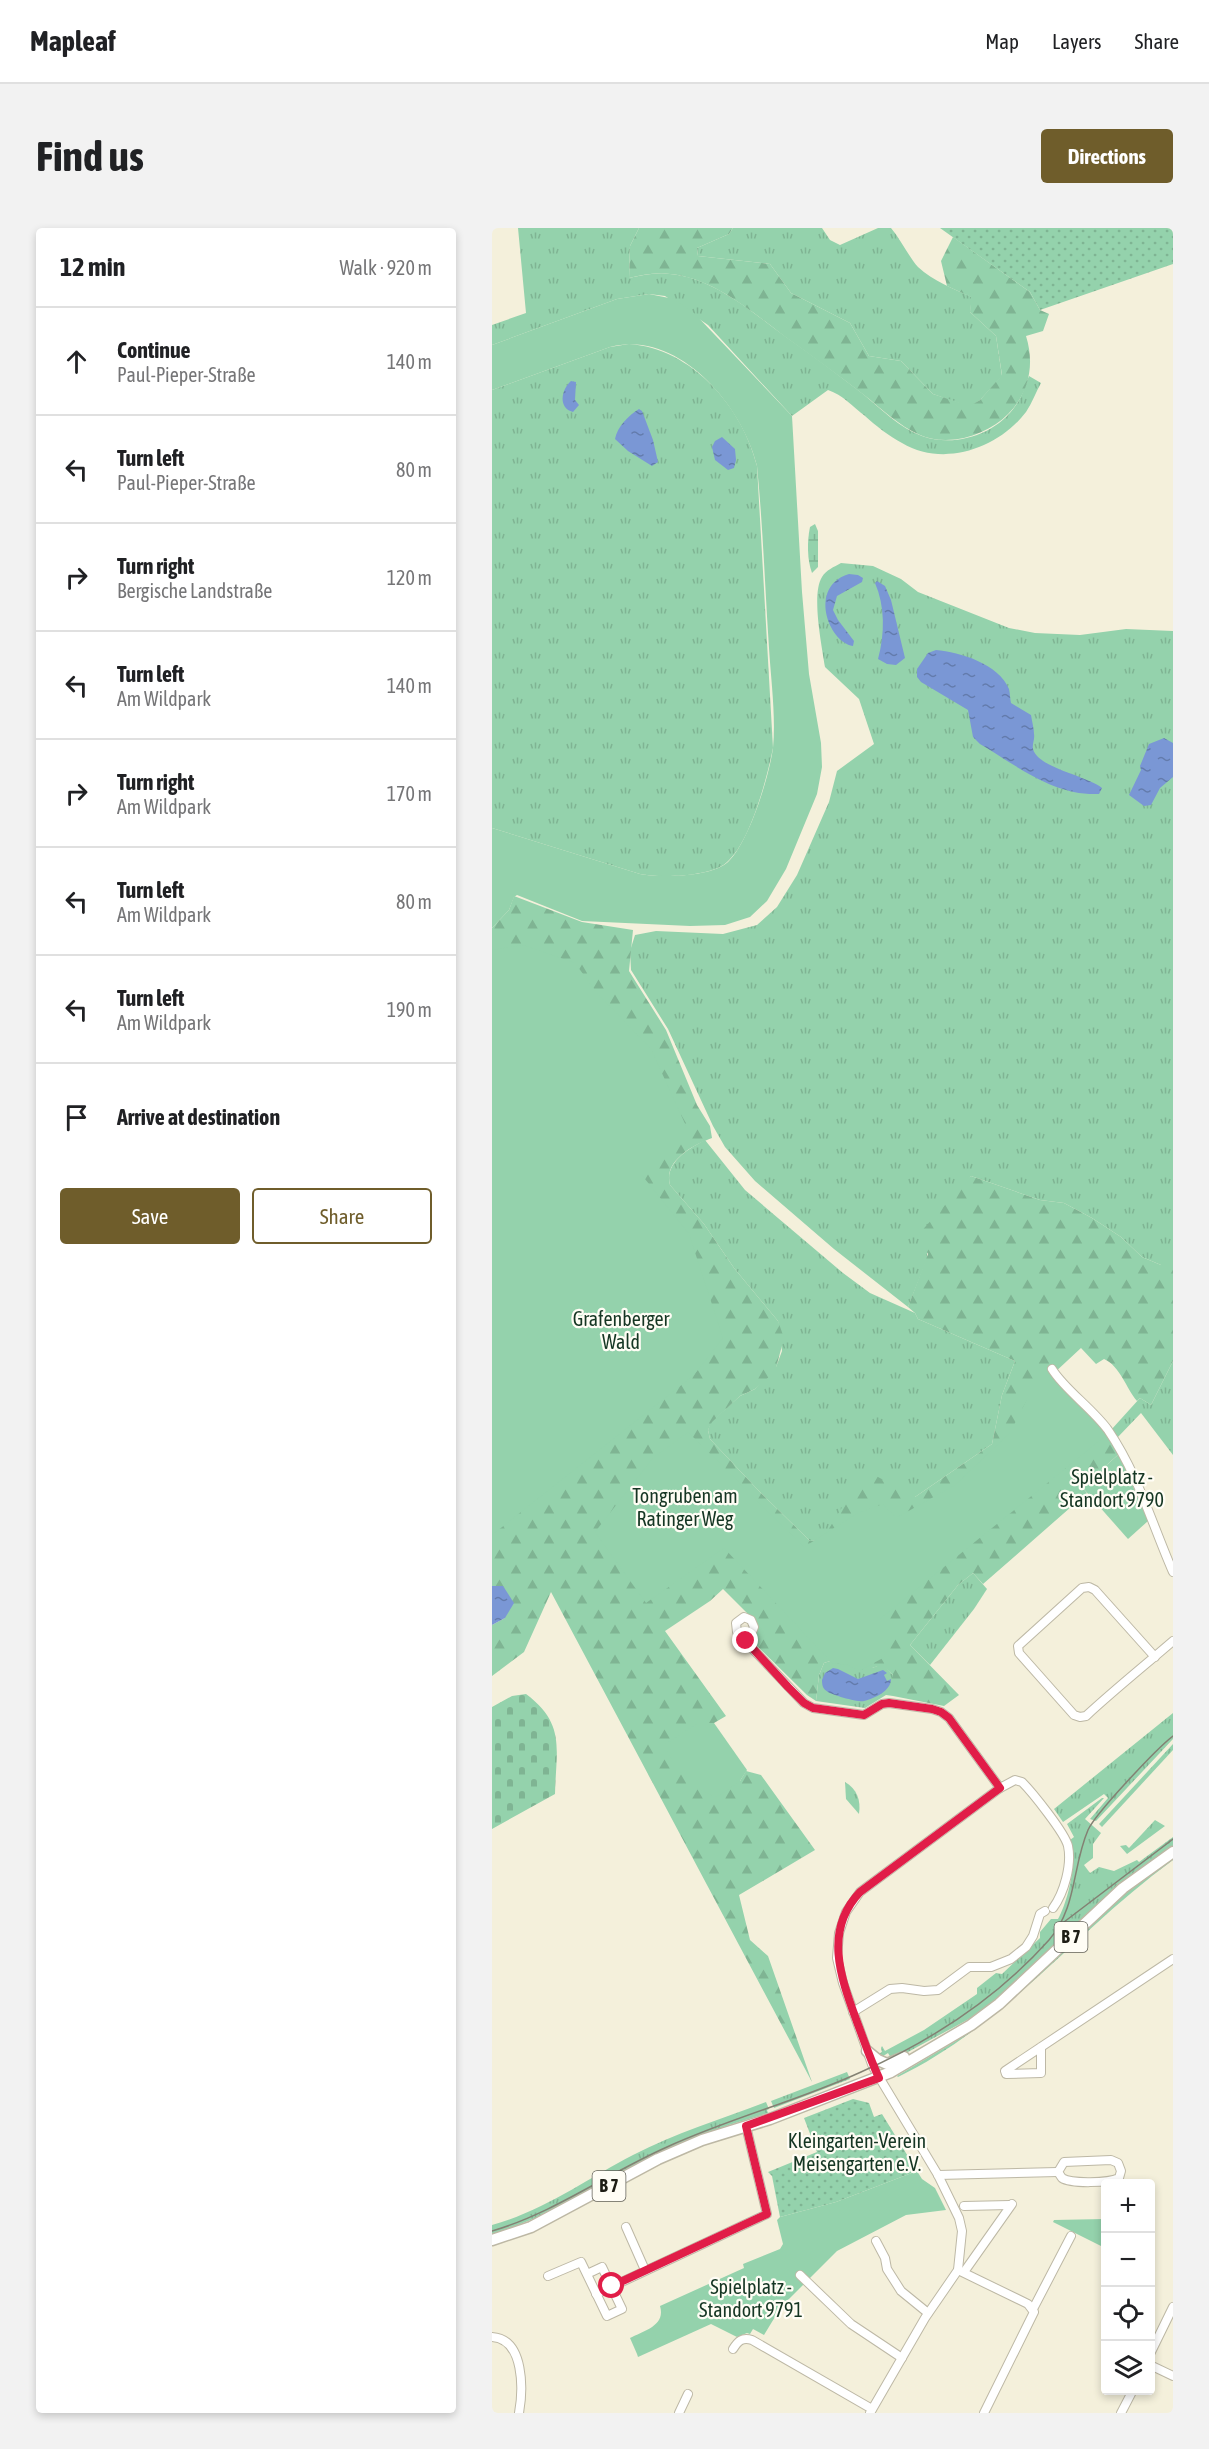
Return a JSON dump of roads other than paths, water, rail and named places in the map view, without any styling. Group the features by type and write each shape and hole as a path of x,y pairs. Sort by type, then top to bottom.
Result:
{"main road":[{"name":"B 7","path":"492,2240 531,2227 670,2154 718,2134 879,2078 927,2051 999,2004 1123,1888 1173,1852"},
{"name":"B 7","path":"867,2051 887,2064 916,2050 927,2051"}],"street":[{"path":"1052,1369 1086,1404 1123,1454 1173,1572"},
{"path":"1155,1657 1095,1590 1089,1587 1082,1588 1018,1646 1019,1653 1074,1715 1080,1717 1086,1716 1155,1657 1173,1641"},
{"path":"745,1636 748,1644 788,1687 804,1703 813,1708 864,1715 885,1703 941,1712 949,1718 1000,1788"},
{"path":"853,2012 890,1989 938,1990 969,1967 991,1967 1011,1959 1026,1947 1033,1936 1040,1914 1049,1910 1063,1891 1068,1864 1068,1844 1022,1782 1015,1780 1000,1788 860,1892 851,1902 840,1925 837,1949 839,1969 853,2012 867,2051 879,2078 938,2175 960,2206 961,2271"},
{"path":"1041,2047 1041,2073 1006,2074 1005,2071 1041,2047 1173,1959"},
{"path":"596,2294 767,2214 746,2126"},
{"path":"1111,2160 1118,2163 1121,2171 1119,2178 1112,2181 1069,2181 1062,2178 1059,2172 1061,2164 1068,2161 1111,2160"},
{"path":"938,2175 1059,2172"},
{"path":"733,2349 744,2338 752,2340 871,2411 928,2313 1011,2204 960,2206"},
{"path":"626,2227 645,2270"},
{"path":"984,2413 1071,2236"},
{"path":"876,2241 885,2258 887,2269 901,2291 928,2313"},
{"path":"548,2276 581,2262 607,2316 622,2309 602,2267 587,2274"},
{"path":"961,2271 1034,2309"},
{"path":"800,2275 851,2324 902,2358"},
{"path":"1155,2344 1173,2307"},
{"path":"492,2337 507,2344 520,2366 522,2393 519,2413"},
{"path":"1155,2368 1173,2376"},
{"path":"679,2413 688,2394"},
{"path":"1121,2413 1130,2395"}],"water":[{"path":"571,381 576,382 575,400 579,405 573,412 568,410 563,403 563,394"},
{"path":"639,409 642,411 653,440 658,462 652,466 628,451 615,439 624,422"},
{"path":"722,437 735,449 734,468 728,470 715,460 712,447 715,441"},
{"path":"849,574 863,578 862,582 837,596 833,610 854,641 853,646 836,635 826,613 829,590 836,580"},
{"path":"877,581 885,586 891,600 905,658 896,665 887,664 878,659 883,620 881,601 875,583"},
{"path":"936,650 956,653 978,661 997,673 1009,689 1011,703 1031,715 1033,749 1037,756 1053,767 1102,788 1099,794 1082,793 1051,785 980,744 973,737 968,710 921,682 917,677 917,669 928,653"},
{"path":"1164,738 1173,743 1173,777 1160,788 1151,805 1144,806 1129,795 1141,770 1140,766 1149,744"},
{"path":"492,1586 503,1586 514,1603 505,1618 492,1625"},
{"path":"833,1668 858,1679 883,1670 887,1673 884,1675 887,1681 891,1679 888,1687 882,1693 861,1701 826,1691 822,1680 825,1673"}],"tram line":[{"path":"492,2231 537,2214 645,2157 691,2137 813,2092 887,2060 938,2032 986,1999 1029,1961 1058,1928 1065,1915 1088,1830 1127,1782 1173,1736"},
{"path":"1064,1922 1173,1839"}],"park label":[{"name":"Grafenberger Wald","path":"621,1330"},
{"name":"Spielplatz - Standort 9790","path":"1112,1488"},
{"name":"Tongruben am Ratinger Weg","path":"685,1508"},
{"name":"Kleingarten-Verein Meisengarten e.V.","path":"857,2152"},
{"name":"Spielplatz - Standort 9791","path":"751,2298"}]}
